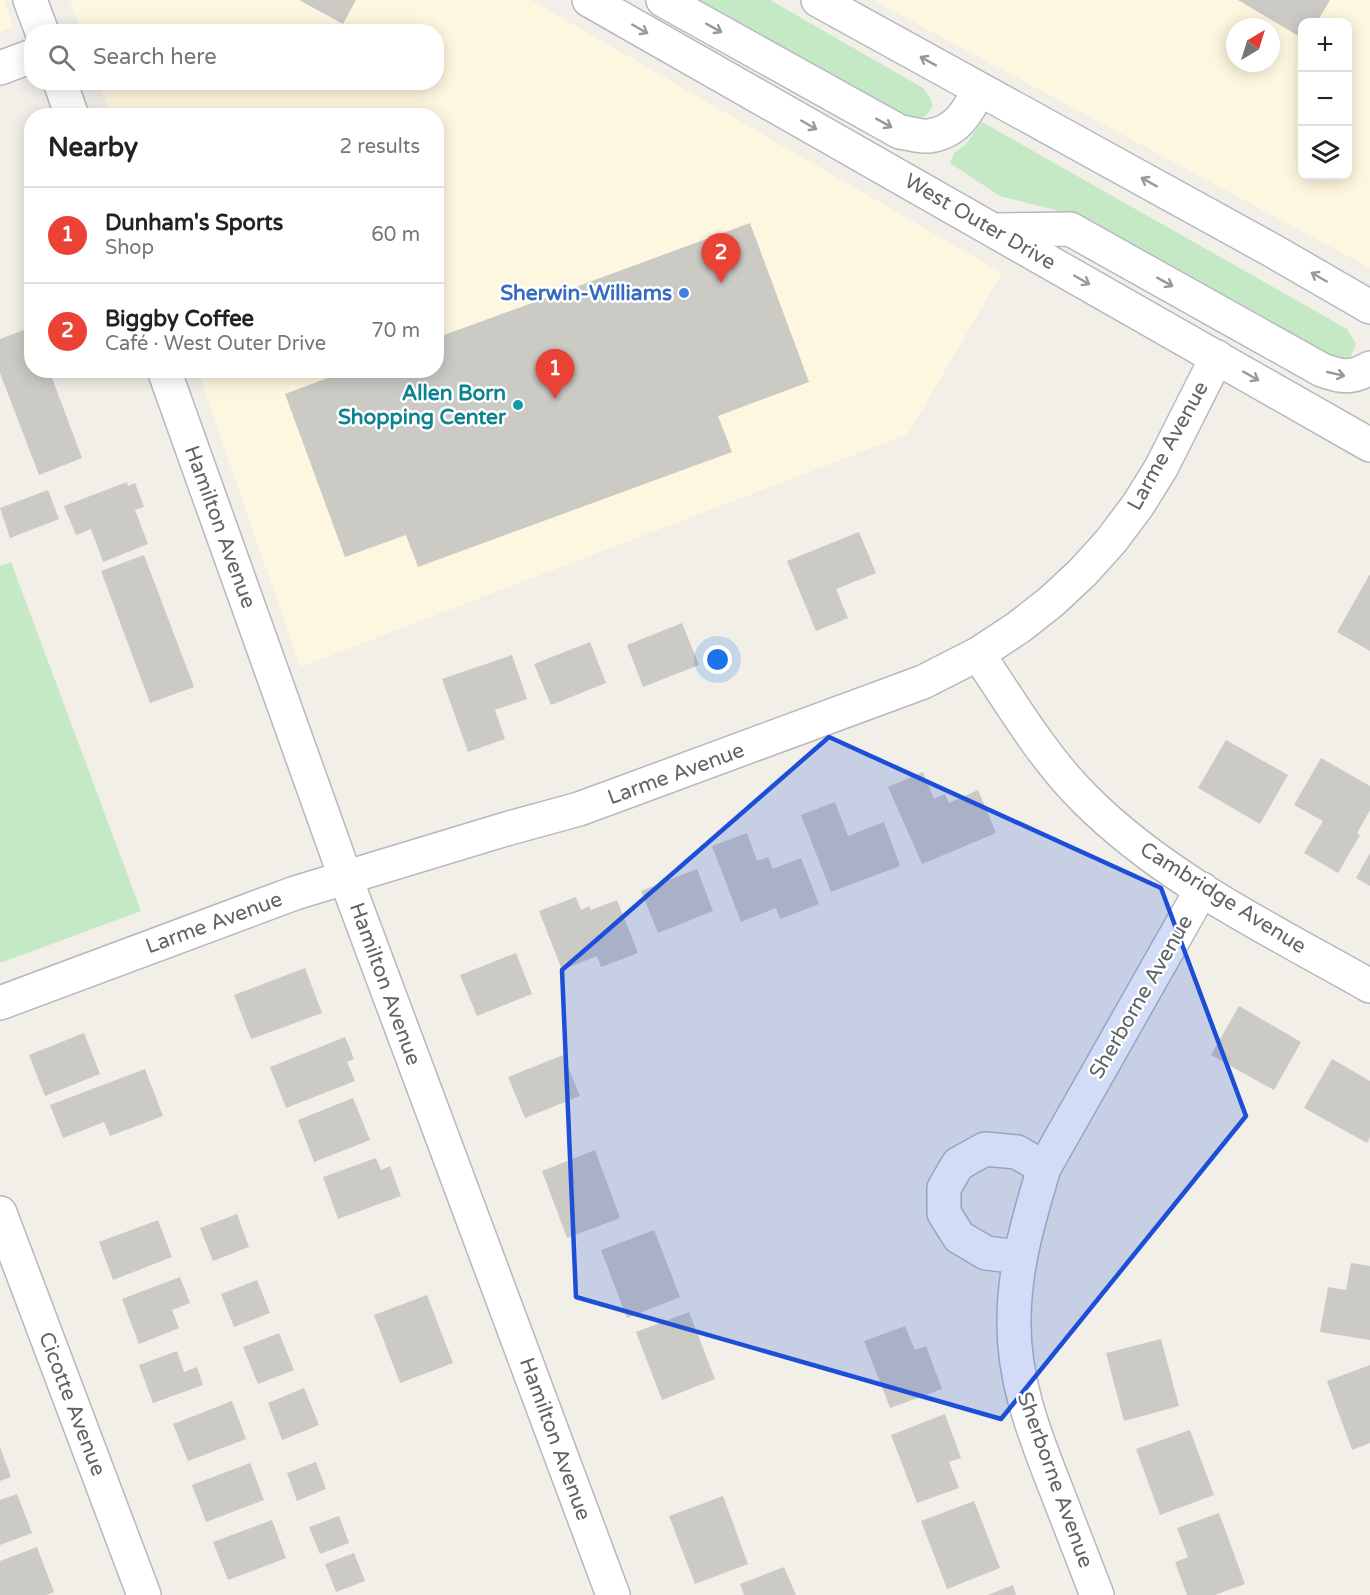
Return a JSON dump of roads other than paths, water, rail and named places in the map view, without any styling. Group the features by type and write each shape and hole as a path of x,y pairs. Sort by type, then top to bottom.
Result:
{"street":[{"path":"30,0 39,24"},
{"name":"West Outer Drive","path":"589,0 1370,445"},
{"path":"663,0 900,132 928,136 952,128 969,112 979,89"},
{"path":"819,0 1265,246 1370,307"},
{"path":"0,68 24,59"},
{"path":"63,90 69,108"},
{"path":"994,230 1070,229 1322,370 1340,376 1358,375 1370,369"},
{"name":"Larme Avenue","path":"0,1003 295,893 579,809 923,682 978,654 1019,627 1052,601 1111,541 1138,505 1161,468 1217,357"},
{"name":"Hamilton Avenue","path":"167,378 346,879 613,1595"},
{"name":"Cambridge Avenue","path":"978,654 1038,743 1085,799 1139,848 1202,890 1370,986"},
{"name":"Sherborne Avenue","path":"1096,1595 1032,1427 1022,1392 1016,1356 1014,1320 1019,1257 1044,1168 1202,890"},
{"path":"1019,1257 986,1252 959,1238 944,1213 944,1188 958,1164 985,1149 1017,1152 1044,1168"},
{"name":"Cicotte Avenue","path":"0,1213 144,1595"}],"place":[{"name":"Biggby Coffee","path":"721,283"},
{"name":"Sherwin-Williams","path":"684,293"},
{"name":"Dunham's Sports","path":"555,399"},
{"name":"Allen Born Shopping Center","path":"518,405"}]}
